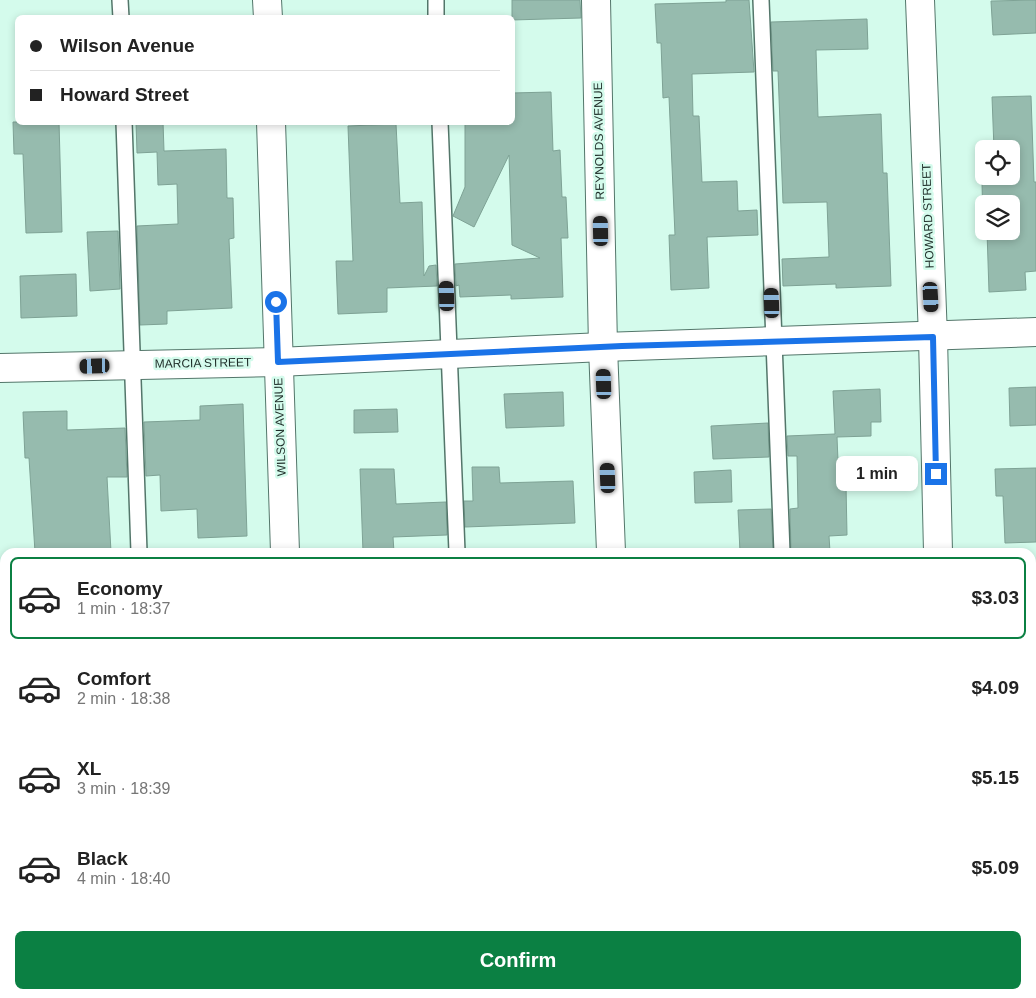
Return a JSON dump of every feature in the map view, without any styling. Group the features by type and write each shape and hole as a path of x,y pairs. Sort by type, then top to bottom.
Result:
{"street":[{"path":"268,0 268,15"},
{"name":"REYNOLDS AVENUE","path":"596,0 603,347 611,548"},
{"name":"HOWARD STREET","path":"920,0 933,337 938,548"},
{"name":"WILSON AVENUE","path":"271,125 284,548"},
{"name":"MARCIA STREET","path":"0,368 278,362 603,347 1036,332"}],"lane":[{"path":"120,0 120,15"},
{"path":"436,0 436,15"},
{"path":"761,0 782,548"},
{"path":"124,125 139,548"},
{"path":"440,125 457,548"}],"building":[{"path":"512,0 580,0 581,18 515,20 515,15 512,15"},
{"path":"726,0 749,0 754,72 692,74 693,116 699,116 702,182 737,181 738,211 757,210 758,235 707,237 709,288 671,290 669,235 675,235 669,97 663,98 661,43 657,43 655,4 726,2"},
{"path":"1036,0 1036,33 993,35 991,1"},
{"path":"867,19 868,49 816,50 818,117 881,114 883,173 887,173 891,286 836,288 836,284 783,286 782,259 829,257 827,202 783,203 778,71 773,71 771,22"},
{"path":"551,92 553,151 560,150 562,197 566,197 568,238 561,238 563,297 511,299 511,295 460,297 459,285 456,286 455,264 540,258 512,245 509,155 474,227 453,216 465,187 465,125 515,125 515,93"},
{"path":"1031,96 1034,182 1036,182 1036,271 1025,272 1026,290 989,292 987,240 1020,240 1020,195 982,195 982,185 1020,185 1020,140 994,140 992,97"},
{"path":"13,122 15,122 15,125 59,125 62,232 26,233 23,154 14,154"},
{"path":"136,125 163,125 164,151 226,149 227,198 233,198 234,238 229,239 232,308 167,311 167,324 140,325 137,226 178,224 177,184 158,185 157,152 137,153"},
{"path":"396,125 400,203 422,202 424,276 429,266 436,265 437,286 387,288 387,312 338,314 336,261 353,261 348,126"},
{"path":"118,231 120,289 90,291 87,232"},
{"path":"76,274 77,316 21,318 20,276"},
{"path":"1036,387 1036,425 1010,426 1009,388"},
{"path":"880,389 881,422 871,422 871,436 837,437 839,485 846,484 847,535 829,536 830,548 791,548 790,509 798,508 797,456 788,456 787,436 835,434 833,391"},
{"path":"563,392 564,426 506,428 504,394"},
{"path":"243,404 247,536 198,538 197,509 161,511 160,475 146,476 144,422 200,420 200,406"},
{"path":"397,409 398,432 354,433 354,410"},
{"path":"67,411 67,430 125,428 127,477 107,477 111,548 35,548 29,458 25,458 23,412"},
{"path":"768,423 769,457 713,459 711,426"},
{"path":"472,467 499,467 500,483 573,481 575,523 465,527 464,501 473,501"},
{"path":"1036,468 1036,542 1005,543 1003,496 996,496 995,469"},
{"path":"360,469 394,469 396,504 446,502 447,535 393,537 394,548 363,548"},
{"path":"731,470 732,502 695,503 694,472"},
{"path":"771,509 773,548 740,548 738,510"}],"route":[{"path":"276,302 278,362 622,346 933,337 936,474"}]}
